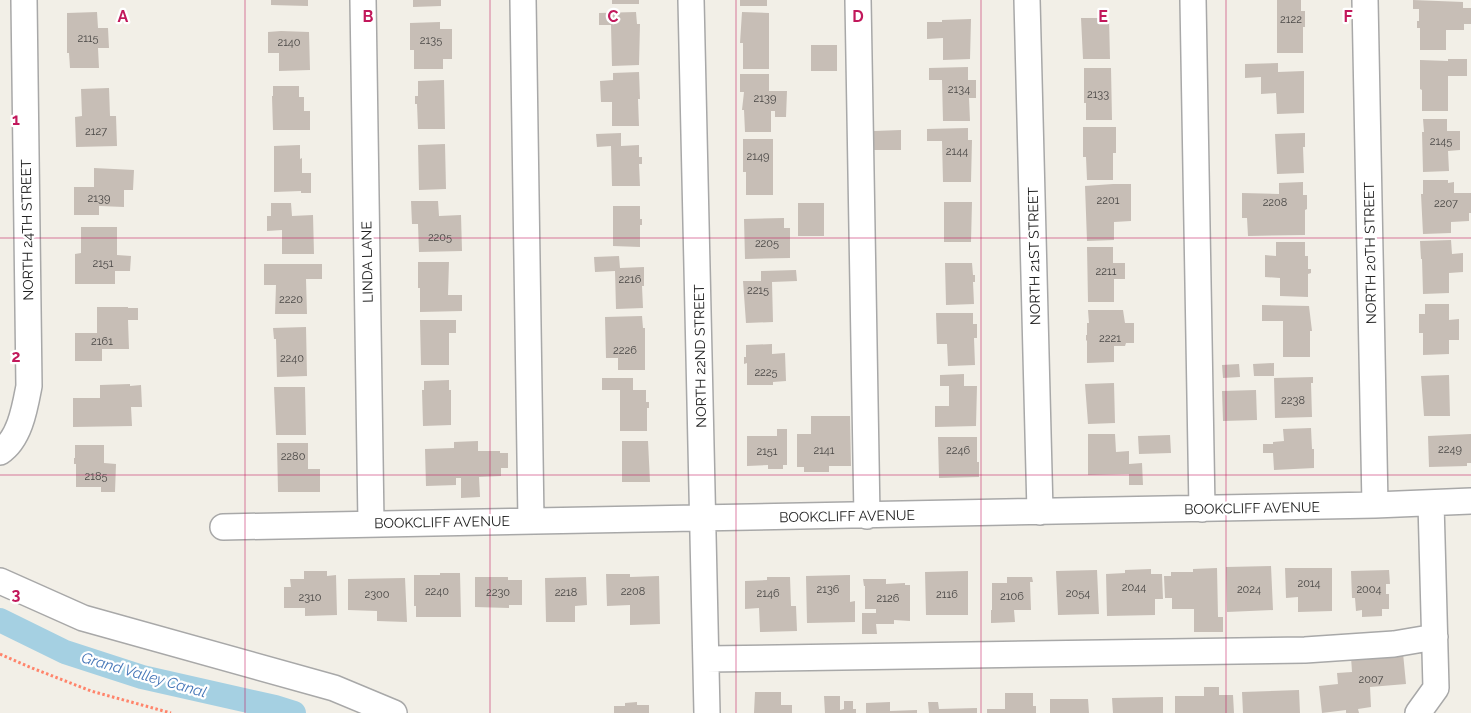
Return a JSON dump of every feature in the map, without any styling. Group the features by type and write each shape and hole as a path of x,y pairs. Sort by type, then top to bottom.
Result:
{"street":[{"name":"NORTH 24TH STREET","path":"0,452 14,435 24,413 29,386 24,0"},
{"name":"LINDA LANE","path":"362,0 371,523"},
{"path":"523,0 531,521"},
{"name":"NORTH 22ND STREET","path":"691,0 707,713"},
{"path":"858,0 867,516"},
{"name":"NORTH 21ST STREET","path":"1027,0 1040,512"},
{"path":"1194,0 1202,509"},
{"name":"NORTH 20TH STREET","path":"1365,0 1375,505"},
{"name":"BOOKCLIFF AVENUE","path":"223,527 867,516 1375,505 1471,501"},
{"path":"1418,713 1436,688 1432,503"},
{"path":"0,581 83,618 334,688 394,713"},
{"path":"706,659 1305,650 1394,644 1435,637"}],"path":[{"path":"0,654 91,691 171,713"}],"building":[{"path":"271,0 308,0 308,6 271,5"},
{"path":"413,0 441,0 441,6 413,7"},
{"path":"612,0 639,0 639,4 612,4"},
{"path":"740,0 767,0 767,6 740,6"},
{"path":"1277,0 1301,0 1301,11 1305,11 1303,53 1277,53"},
{"path":"1413,0 1463,2 1463,8 1471,8 1471,24 1464,24 1464,30 1446,30 1446,50 1420,50 1420,28 1417,28 1419,9 1413,9"},
{"path":"97,12 98,28 108,28 109,48 98,48 99,68 70,68 69,53 67,53 67,13"},
{"path":"636,12 637,24 640,24 639,65 612,66 611,25 599,25 599,13"},
{"path":"742,12 769,13 769,69 743,69 743,43 740,43"},
{"path":"1081,18 1109,18 1110,59 1083,59"},
{"path":"971,19 970,59 943,60 943,38 927,39 927,22"},
{"path":"440,22 440,29 452,29 452,59 443,59 443,69 414,69 414,50 410,50 410,23"},
{"path":"268,32 309,32 310,70 279,71 279,53 268,53"},
{"path":"811,45 837,45 837,71 811,71"},
{"path":"1448,59 1467,59 1467,76 1448,76 1448,111 1422,111 1420,60 1448,61"},
{"path":"1278,63 1278,72 1304,71 1304,113 1277,114 1276,93 1261,94 1261,77 1245,78 1245,64"},
{"path":"968,67 968,80 976,80 976,98 969,98 970,121 943,121 942,80 929,80 929,68"},
{"path":"1084,68 1111,68 1112,120 1086,120"},
{"path":"639,72 639,126 612,126 612,102 601,102 600,81 613,80 613,73"},
{"path":"740,74 769,74 769,91 787,91 786,117 775,117 775,111 771,111 771,132 745,132 744,110 742,110 744,92 740,92"},
{"path":"444,80 445,129 418,129 415,96 418,96 418,81"},
{"path":"273,86 299,86 299,97 304,97 304,111 310,111 310,130 273,130"},
{"path":"109,88 110,116 116,116 117,146 76,147 75,117 82,116 81,89"},
{"path":"1423,119 1447,119 1447,131 1460,131 1460,150 1448,151 1449,171 1423,172"},
{"path":"1083,127 1116,127 1116,153 1113,153 1113,180 1087,180 1086,157 1083,157"},
{"path":"968,128 968,140 972,140 971,182 943,182 942,141 927,141 927,129"},
{"path":"901,130 901,150 874,150 874,131"},
{"path":"621,133 621,146 639,145 639,157 642,157 642,164 639,164 640,186 612,186 611,146 597,147 596,134"},
{"path":"1305,133 1305,147 1303,147 1304,173 1277,174 1275,134"},
{"path":"743,139 773,139 773,195 746,195 746,172 743,172"},
{"path":"445,144 446,189 419,190 418,145"},
{"path":"300,145 302,173 311,173 311,193 301,193 301,191 274,192 274,146"},
{"path":"94,168 134,170 133,190 124,190 124,207 99,206 99,215 74,215 74,187 94,187"},
{"path":"1423,180 1448,180 1448,183 1454,182 1454,193 1471,193 1469,221 1451,222 1451,233 1423,234 1421,194 1423,194"},
{"path":"1303,182 1303,195 1307,195 1305,235 1248,236 1247,218 1242,218 1242,193 1279,194 1279,183"},
{"path":"1131,184 1131,221 1114,222 1114,240 1087,241 1085,186"},
{"path":"411,201 438,201 439,216 461,215 462,251 419,252 418,224 412,224"},
{"path":"944,202 972,202 971,242 944,242"},
{"path":"271,203 291,203 292,216 313,215 314,254 282,254 282,230 267,231 267,216 271,216"},
{"path":"798,203 824,203 824,236 798,236"},
{"path":"613,206 640,206 642,225 640,225 640,247 613,246"},
{"path":"784,218 784,228 790,228 790,258 745,259 744,219"},
{"path":"81,227 117,227 117,255 131,256 130,271 115,271 115,284 75,284 75,254 81,253"},
{"path":"1451,240 1452,254 1463,253 1463,272 1449,273 1449,293 1423,294 1420,241"},
{"path":"1276,242 1305,242 1305,256 1308,256 1308,269 1311,269 1311,273 1308,274 1308,297 1280,296 1280,278 1265,277 1265,255 1276,256"},
{"path":"1087,247 1113,247 1113,263 1125,263 1125,279 1114,279 1114,302 1088,302"},
{"path":"619,256 620,268 644,267 644,286 642,286 643,308 616,309 615,271 595,272 594,257"},
{"path":"418,262 449,262 448,295 462,295 462,311 420,312"},
{"path":"945,263 972,263 973,275 975,275 975,282 973,282 974,304 946,305"},
{"path":"264,264 322,264 322,279 306,279 307,314 275,314 276,285 264,285"},
{"path":"796,270 797,281 772,282 773,322 746,323 743,281 761,281 761,271"},
{"path":"1425,304 1449,304 1449,320 1459,319 1459,340 1449,340 1449,354 1423,355 1423,333 1419,333 1419,314 1425,314"},
{"path":"1262,305 1309,306 1312,331 1310,331 1310,357 1283,357 1283,321 1262,321"},
{"path":"97,307 138,308 138,320 128,320 129,349 102,349 102,361 75,361 75,333 97,333"},
{"path":"1088,310 1123,310 1125,323 1134,323 1134,343 1126,343 1125,346 1114,346 1114,362 1087,363 1086,335 1087,323 1089,323"},
{"path":"936,313 973,313 973,324 977,324 977,338 974,338 975,365 948,366 947,344 937,344"},
{"path":"642,316 643,328 645,328 645,370 618,370 618,358 606,358 605,317"},
{"path":"420,320 456,320 456,333 449,333 449,365 421,365"},
{"path":"306,327 307,376 277,377 276,339 274,339 273,328"},
{"path":"772,344 772,354 785,353 786,381 773,382 773,385 747,385 747,363 744,364 746,345"},
{"path":"1274,363 1274,376 1254,376 1253,364"},
{"path":"1239,364 1240,377 1223,378 1222,365"},
{"path":"964,374 964,386 977,386 976,426 935,427 935,406 949,406 949,386 940,386 940,375"},
{"path":"1449,375 1450,416 1424,416 1421,376"},
{"path":"1313,377 1313,383 1311,383 1312,417 1275,418 1274,378"},
{"path":"602,378 633,378 633,390 646,390 646,402 649,402 649,408 647,408 647,431 620,431 620,390 602,390"},
{"path":"449,380 449,390 451,390 451,425 423,426 422,390 424,390 424,381"},
{"path":"1114,383 1115,423 1088,424 1085,384"},
{"path":"130,384 130,386 141,385 142,407 131,407 132,426 73,427 73,398 100,398 100,385"},
{"path":"274,387 305,387 306,435 276,435"},
{"path":"1256,390 1257,420 1223,421 1222,391"},
{"path":"811,416 850,416 851,466 829,466 829,472 804,472 804,467 797,467 797,434 811,434"},
{"path":"1311,428 1314,468 1274,470 1273,453 1263,453 1263,444 1284,441 1283,429"},
{"path":"777,429 787,429 787,465 783,465 783,469 768,469 768,465 747,466 747,436 777,436"},
{"path":"1088,434 1115,434 1116,452 1129,451 1129,464 1142,463 1143,485 1129,485 1129,474 1088,475"},
{"path":"1471,434 1471,463 1467,463 1467,466 1429,467 1428,436"},
{"path":"1170,435 1171,453 1139,454 1138,436"},
{"path":"938,437 977,437 979,477 939,478"},
{"path":"478,441 478,451 508,453 508,468 501,468 501,476 479,477 480,497 461,498 461,478 456,478 456,485 426,486 425,449 454,448 454,442"},
{"path":"622,441 648,441 650,482 622,482"},
{"path":"277,443 308,443 308,469 320,469 320,492 278,492"},
{"path":"75,445 104,445 104,463 116,464 115,492 101,492 101,487 76,487"},
{"path":"1271,566 1273,610 1227,612 1226,567"},
{"path":"1217,568 1218,617 1223,617 1223,632 1194,632 1194,609 1172,609 1172,598 1165,598 1164,576 1171,576 1171,572 1193,572 1193,569"},
{"path":"1285,568 1332,568 1332,611 1298,612 1298,597 1286,598"},
{"path":"1151,569 1151,574 1162,574 1163,599 1155,599 1155,615 1107,616 1106,574 1125,573 1125,570"},
{"path":"1097,570 1099,614 1058,615 1056,571"},
{"path":"1389,570 1390,584 1386,584 1386,594 1389,594 1389,609 1382,609 1382,616 1362,617 1362,610 1356,611 1355,598 1352,598 1351,571"},
{"path":"304,571 327,571 327,576 336,575 337,615 305,616 305,608 284,608 284,587 291,587 290,579 304,579"},
{"path":"968,571 968,615 926,615 925,572"},
{"path":"440,573 460,573 461,617 416,617 414,575 440,575"},
{"path":"606,574 630,574 630,577 659,576 660,624 630,625 630,605 607,606"},
{"path":"850,575 850,602 855,601 855,622 807,623 806,576"},
{"path":"475,577 508,577 508,580 522,580 522,605 509,605 509,608 475,607"},
{"path":"586,577 587,605 575,606 575,622 546,622 545,578"},
{"path":"767,577 790,577 791,606 796,606 797,631 760,632 759,608 745,609 745,581 767,580"},
{"path":"1007,577 1032,577 1033,582 1030,582 1031,610 1014,610 1015,622 991,623 992,583 1007,583"},
{"path":"405,578 407,622 377,621 377,611 348,610 348,579"},
{"path":"863,579 886,579 886,584 905,583 905,585 910,585 910,621 894,620 894,624 876,624 877,634 862,634 862,613 876,613 876,609 865,609 865,586"},
{"path":"1403,653 1406,684 1370,687 1371,707 1358,709 1359,713 1346,713 1346,710 1322,713 1319,686 1338,684 1337,673 1352,672 1351,657"},
{"path":"1204,687 1219,687 1219,695 1233,695 1234,713 1175,713 1175,696 1204,696"},
{"path":"1299,690 1300,713 1243,713 1242,692"},
{"path":"755,692 781,692 781,705 792,705 792,713 754,713"},
{"path":"1005,693 1033,693 1033,706 1036,706 1036,713 987,713 987,709 1005,709"},
{"path":"824,696 840,696 840,710 844,709 844,701 853,701 853,709 856,709 856,713 825,713"},
{"path":"1163,697 1163,713 1113,713 1112,698"},
{"path":"1050,699 1088,699 1089,713 1050,713"},
{"path":"637,702 637,705 649,705 649,713 614,713 614,706 625,706 625,703"},
{"path":"890,702 890,711 917,710 917,713 866,713 866,703"},
{"path":"928,702 938,702 939,709 977,708 977,713 929,713"}],"waterway":[{"name":"Grand Valley Canal","path":"0,620 65,652 142,677 294,713"}]}
